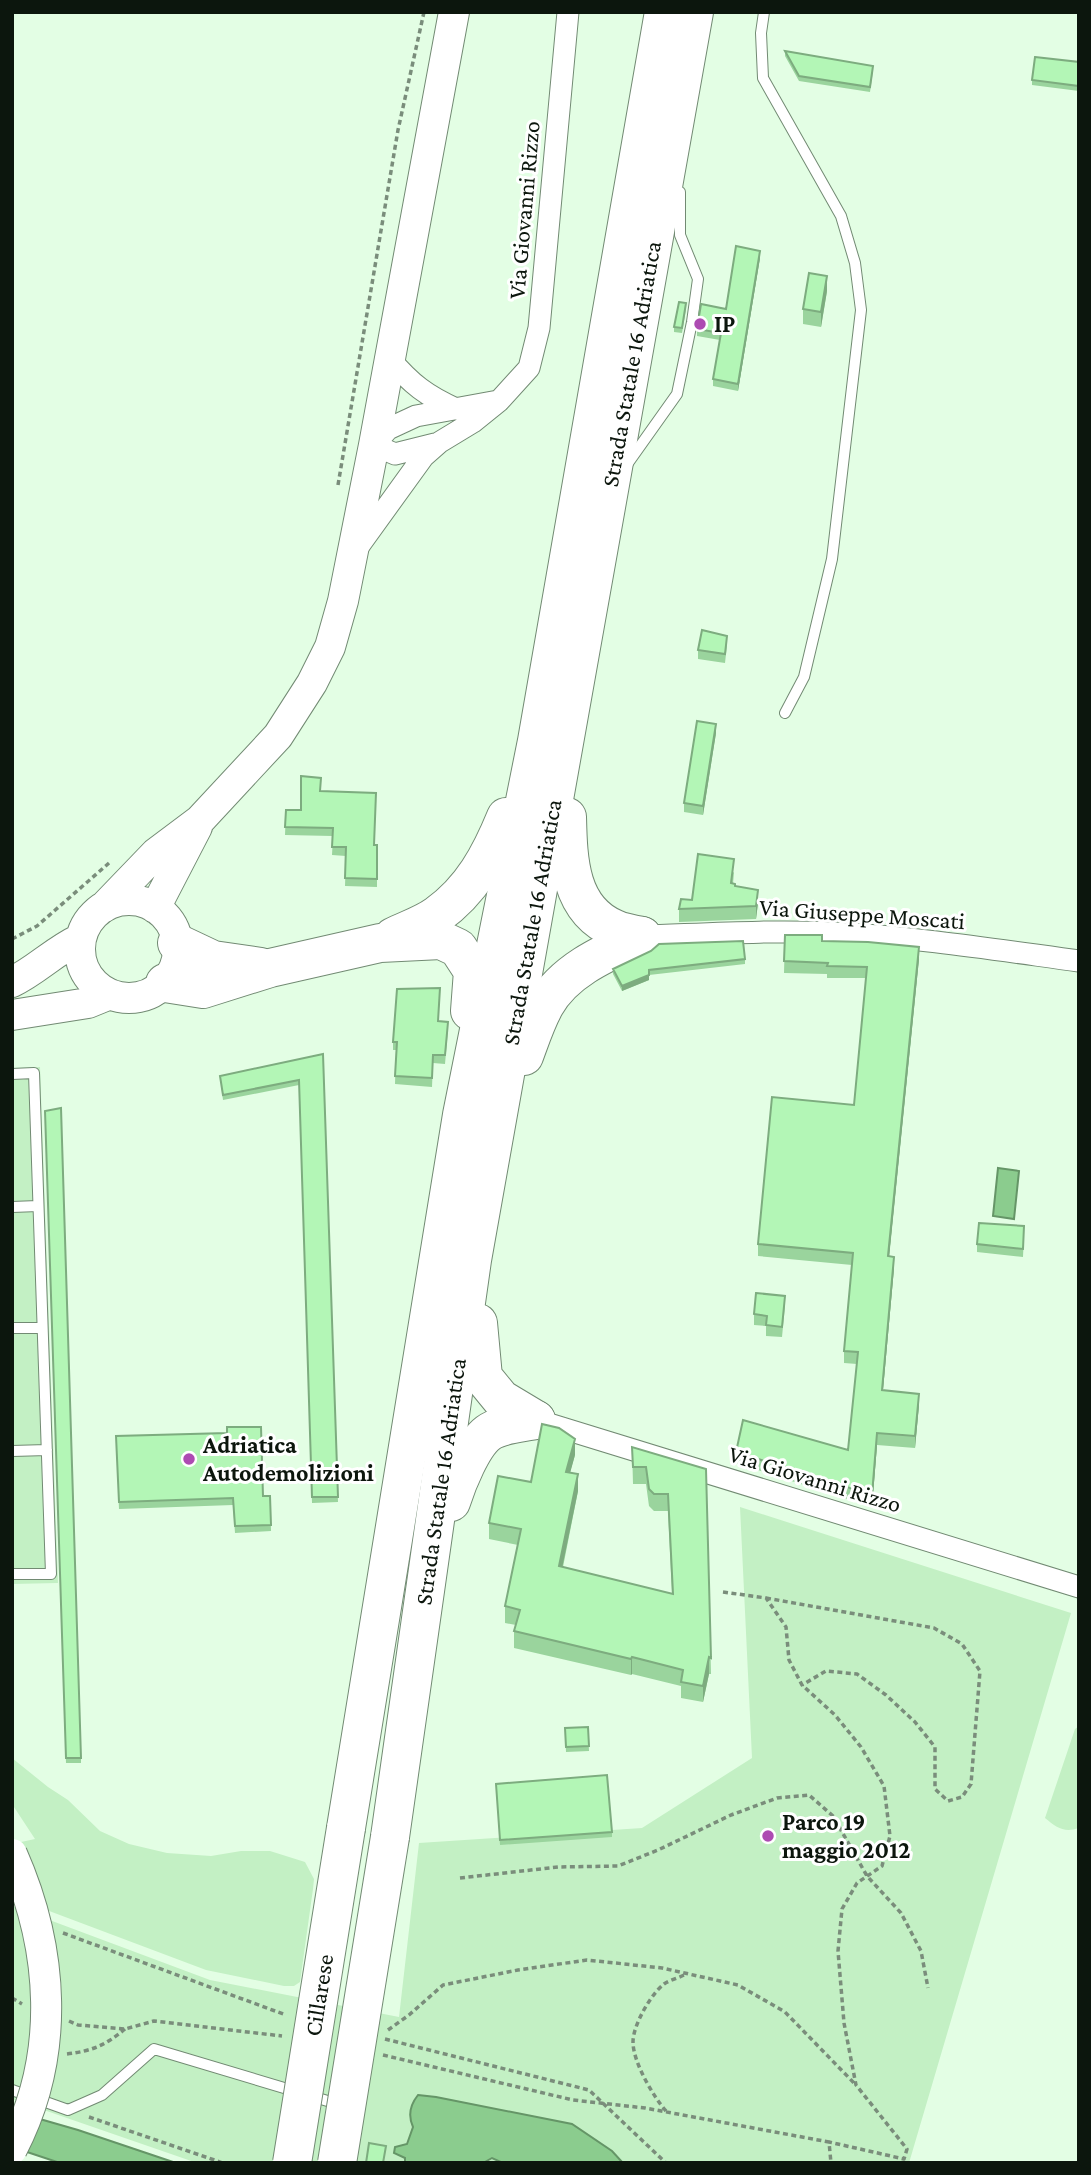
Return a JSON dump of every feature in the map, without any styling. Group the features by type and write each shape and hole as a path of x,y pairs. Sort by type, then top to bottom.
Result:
{"highway":[{"name":"Strada Statale 16 Adriatica","path":"346,1828 550,742 664,12"},
{"name":"Strada Statale 16 Adriatica","path":"550,742 599,537 694,12"},
{"path":"550,742 569,864 576,891 593,917 615,930 642,936"},
{"path":"380,943 436,916 471,884 486,862 550,742"},
{"path":"479,1119 545,1004 570,976 608,952 642,936"},
{"path":"165,983 203,989 270,968 380,943 441,940 458,948 473,971 479,1119"},
{"path":"177,943 213,960 270,968"},
{"name":"Strada Statale 16 Adriatica","path":"390,1837 472,1260 479,1119"},
{"path":"472,1260 484,1377 501,1399 536,1420"},
{"path":"426,1585 454,1494 472,1453 488,1433 536,1420"},
{"name":"Cillarese","path":"292,2163 346,1828"},
{"name":"Cillarese","path":"337,2163 390,1837"}],"street":[{"path":"104,907 156,853 200,820 278,736 312,683 330,647 343,601 374,445 454,12"},
{"name":"Via Giovanni Rizzo","path":"352,555 423,457 499,401 529,368 539,328 568,12"},
{"path":"390,359 409,382 456,409"},
{"path":"374,445 388,429 416,416 499,401"},
{"path":"374,445 396,454 440,442"},
{"path":"155,908 200,820"},
{"path":"130,900 155,908 166,917 174,929 177,957 173,971 165,983 145,995 121,998 110,994 96,985 85,972 80,956 80,939 85,926 93,915 116,901 130,900"},
{"name":"Via Giuseppe Moscati","path":"642,936 837,933 953,944 1079,961"},
{"path":"12,982 26,975 60,948 80,939"},
{"path":"12,1015 88,1003 110,994"},
{"name":"Via Giovanni Rizzo","path":"536,1420 1079,1587"},
{"path":"12,1854 28,1889 43,1950 47,2024 40,2073 24,2127 12,2149"}],"lane":[{"path":"764,12 761,33 763,78 841,216 855,263 861,310 832,559 804,677 785,713"},
{"path":"679,101 682,140"},
{"path":"599,537 627,465 677,394 698,279 680,235 681,179"},
{"path":"12,1074 34,1073 51,1574 12,1574"},
{"path":"12,1207 38,1206"},
{"path":"12,1328 42,1328"},
{"path":"12,1451 47,1450"},
{"path":"12,2090 68,2110 102,2095 154,2049 360,2110"}],"path":[{"path":"337,496 398,130 424,12"},
{"path":"12,939 37,926 118,855"},
{"path":"723,1592 934,1628 962,1644 981,1671 971,1784 962,1797 948,1801 935,1789 935,1746 915,1722 886,1695 857,1674 826,1671 802,1685"},
{"path":"766,1598 786,1627 789,1660 802,1685 844,1726 861,1747 884,1786 890,1836 882,1866 857,1883 842,1909 838,1951 844,2023 856,2085"},
{"path":"460,1878 558,1867 618,1866 731,1815 777,1798 809,1795 833,1816 867,1876 901,1913 921,1951 928,1988"},
{"path":"377,2037 409,2015 443,1985 587,1960 662,1968 738,1985 785,2012 856,2085 907,2149 904,2159 667,2112 573,2100 379,2054"},
{"path":"667,2112 653,2096 641,2071 633,2042 642,2010 663,1985 686,1974"},
{"path":"58,2055 81,2053 107,2044 125,2029 154,2021 287,2037"},
{"path":"68,2110 223,2163"},
{"path":"829,2142 831,2163"}],"shaded area":[{"path":"40,1067 58,1583 12,1584 12,1068"},
{"path":"998,1168 1019,1171 1014,1219 993,1216"},
{"name":"Parco 19 maggio 2012","path":"740,1507 1071,1613 909,2163 197,2163 12,2099 12,1906 210,1980 399,2017 419,1843 642,1828 752,1758"},
{"path":"1079,1726 1079,1828 1065,1830 1045,1818 1075,1729"},
{"path":"12,1758 68,1800 100,1831 129,1844 167,1853 211,1856 241,1851 270,1851 305,1862 314,1879 300,1982 294,1986 284,1986 206,1970 12,1897 12,1844 35,1839 12,1804"},
{"path":"418,2095 572,2124 612,2151 623,2163 503,2163 492,2158 483,2163 405,2163 405,2158 394,2153 395,2147 407,2144 413,2127 411,2111"},
{"path":"12,2111 176,2163 60,2163 12,2147"}],"building":[{"path":"785,51 873,66 870,87 799,76"},
{"path":"1035,57 1079,62 1079,86 1032,80"},
{"path":"736,246 760,251 738,384 713,379 721,333 697,329 701,304 726,309"},
{"path":"809,273 827,276 821,312 803,309"},
{"path":"679,302 686,303 682,328 674,327"},
{"path":"702,630 727,636 725,654 698,650"},
{"path":"697,721 716,724 703,806 684,803"},
{"path":"301,776 321,778 320,791 376,793 374,845 377,845 377,879 345,878 346,847 332,847 333,828 285,827 286,810 301,810"},
{"path":"698,854 734,859 731,883 758,890 756,906 679,909 681,899 692,900"},
{"path":"785,935 822,935 822,941 919,947 888,1256 894,1257 882,1390 919,1394 915,1436 877,1433 872,1495 736,1452 743,1420 848,1450 858,1352 844,1351 853,1253 758,1244 772,1097 854,1105 867,967 784,961"},
{"path":"743,941 745,959 649,970 649,975 622,986 613,969 651,951 659,944"},
{"path":"440,988 438,1021 448,1022 445,1055 433,1055 432,1078 395,1076 397,1042 393,1042 397,989"},
{"path":"323,1054 338,1497 312,1497 299,1080 223,1095 220,1076"},
{"path":"61,1108 81,1758 66,1758 45,1111"},
{"path":"979,1223 1024,1226 1023,1249 977,1244"},
{"path":"756,1293 785,1296 782,1327 766,1325 767,1316 754,1314"},
{"path":"542,1424 559,1428 575,1439 566,1472 578,1474 559,1566 673,1594 668,1494 654,1494 649,1489 646,1467 633,1467 632,1447 706,1469 711,1658 709,1657 703,1686 681,1682 683,1670 514,1631 520,1610 505,1606 521,1529 489,1523 498,1476 531,1482"},
{"name":"Adriatica Autodemolizioni","path":"227,1427 261,1427 263,1496 270,1496 271,1525 235,1526 233,1498 119,1502 116,1436 227,1433"},
{"path":"588,1727 589,1746 566,1747 565,1728"},
{"path":"607,1775 612,1832 500,1840 496,1784"},
{"path":"369,2143 386,2146 383,2163 366,2163"}],"place":[{"name":"IP","path":"700,324"},
{"name":"Adriatica Autodemolizioni","path":"189,1459"},
{"name":"Parco 19 maggio 2012","path":"768,1836"}]}
